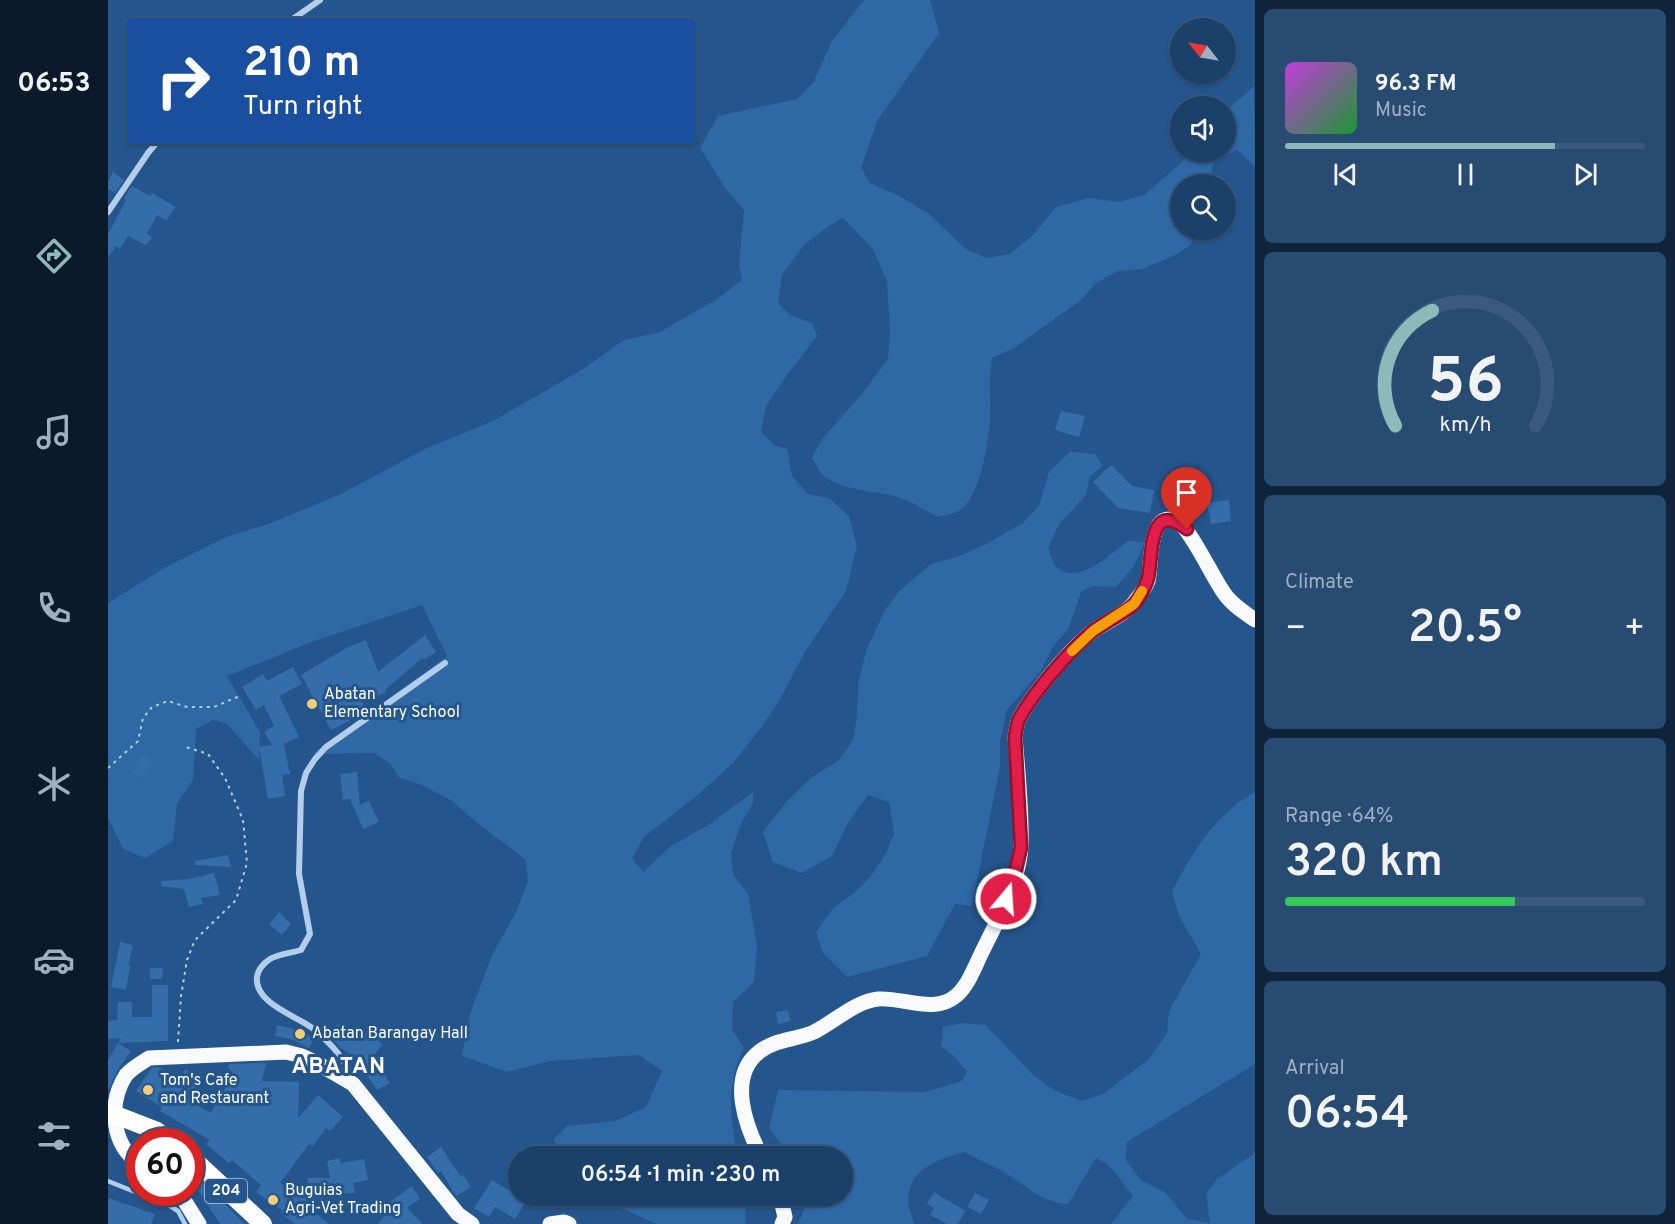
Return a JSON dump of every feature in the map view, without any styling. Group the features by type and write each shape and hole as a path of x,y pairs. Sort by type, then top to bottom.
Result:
{"highway":[{"path":"110,1113 149,1128"},
{"name":"204","path":"204,1169 263,1224"}],"main road":[{"path":"756,1146 749,1134 744,1112 742,1086 746,1066 759,1052 779,1042 812,1033 860,1005 875,999 927,1005 943,1003 957,996 966,984 998,921 1014,878 1021,847 1015,737 1018,721 1067,656 1093,631 1134,604 1148,582 1152,537 1156,528 1170,520 1176,521 1187,529 1225,596 1255,620"},
{"path":"126,1150 122,1146 110,1113 118,1090 127,1074 137,1065 149,1058 286,1052 310,1060 353,1084 458,1214 472,1224"},
{"path":"189,1206 199,1224"},
{"path":"782,1206 785,1217 782,1224"},
{"path":"550,1224 569,1224"}],"street":[{"path":"294,18 320,0"},
{"path":"108,212 156,144"},
{"path":"353,1084 348,1068 339,1053 312,1028 273,1005 263,996 256,979 263,964 272,957 301,950 310,934 299,874 301,791 306,772 326,747 445,663"}],"lane":[{"path":"108,1181 170,1206 178,1211 185,1224"}],"path":[{"path":"108,768 138,741 142,718 152,707 168,701 187,707 214,707 242,695"},
{"path":"176,1057 181,996 187,960 195,940 236,900 247,863 243,820 225,778 208,754 186,747"}],"shaded area":[{"path":"864,0 930,0 939,33 877,121 861,168 870,183 901,197 929,214 966,249 987,258 1010,254 1033,235 1056,207 1089,198 1119,202 1144,195 1182,162 1214,162 1211,174 1170,174 1170,240 1193,240 1190,246 1142,269 1118,271 1096,283 1081,300 1014,348 992,358 989,429 978,481 967,503 960,510 938,517 897,497 854,489 836,483 822,474 812,458 822,439 862,394 888,359 890,330 887,281 873,249 843,218 804,245 782,275 778,303 790,315 812,323 817,336 766,406 761,432 774,445 787,449 792,476 808,494 829,498 849,516 857,547 846,591 805,652 763,725 733,763 699,794 644,837 632,858 643,872 671,846 707,826 753,792 753,803 741,823 731,853 733,874 748,894 757,947 754,982 733,1002 732,1029 744,1048 734,1074 732,1088 733,1129 736,1146 557,1146 554,1139 567,1126 615,1121 646,1107 662,1071 639,1055 550,1061 507,1072 462,1056 470,1014 492,955 516,912 528,881 525,859 452,801 422,785 398,777 391,764 374,753 312,754 447,656 422,605 314,641 227,676 260,732 259,760 227,724 213,720 196,729 193,780 177,804 173,841 145,858 123,849 108,818 108,603 164,568 226,537 271,523 343,493 425,449 495,420 583,369 624,340 660,332 717,299 742,280 739,265 744,210 725,188 700,148 718,116 797,99 813,83 832,41"},
{"path":"1254,86 1255,165 1237,150 1236,102"},
{"path":"1070,452 1095,454 1103,466 1090,476 1086,495 1059,524 1048,548 1055,565 1063,571 1073,573 1083,571 1103,560 1128,541 1145,542 1134,566 1116,587 1092,586 1081,592 1068,630 1054,645 1040,672 1007,710 1000,741 1000,767 972,906 955,904 927,956 847,977 823,953 816,932 833,908 853,894 871,876 887,851 894,833 889,802 868,795 848,823 832,856 802,873 773,862 763,832 787,801 811,778 839,760 853,740 858,684 866,651 885,610 899,591 931,564 957,557 1023,523 1039,506 1049,472"},
{"path":"1255,792 1255,1064 1127,1142 1126,1160 1141,1180 1166,1193 1187,1219 1210,1223 1206,1194 1217,1179 1255,1153 1255,1224 1111,1224 1133,1196 1110,1166 1096,1158 1068,1204 1043,1198 1005,1173 964,1152 926,1167 913,1181 908,1201 914,1224 798,1224 806,1206 853,1206 853,1146 782,1146 769,1128 778,1090 925,1092 962,1081 967,1072 954,1056 941,1046 943,1027 963,1023 986,1025 1033,1075 1055,1091 1082,1101 1103,1094 1149,1059 1167,1033 1169,1011 1201,954 1179,916 1172,892 1196,849 1228,811"},
{"path":"617,1206 745,1206 746,1224 656,1224"}],"building":[{"path":"113,172 124,180 115,193 108,189 108,181"},
{"path":"132,186 150,196 152,193 176,207 166,221 157,215 147,233 152,238 146,245 128,236 120,249 116,246 108,258 108,234"},
{"path":"1061,411 1085,416 1079,437 1055,430"},
{"path":"1111,465 1132,486 1154,490 1150,513 1118,508 1093,482"},
{"path":"1190,473 1206,479 1197,499 1170,486 1179,474 1187,480"},
{"path":"1229,500 1231,521 1211,524 1207,503"},
{"path":"425,635 436,652 423,660 422,658 385,690 386,692 362,702 367,712 331,730 301,675 348,647 366,640 378,672"},
{"path":"293,667 302,684 279,696 299,737 284,744 290,774 282,775 285,796 268,799 259,747 272,745 264,732 274,726 264,705 256,710 242,687 263,674 267,681"},
{"path":"142,755 153,761 142,779 132,772"},
{"path":"357,772 360,805 369,801 379,822 363,829 350,799 343,800 340,774"},
{"path":"228,855 231,867 195,865 195,861"},
{"path":"214,873 220,895 201,898 203,904 189,907 184,889 161,886 161,881 189,879"},
{"path":"279,912 291,924 282,935 269,924"},
{"path":"120,942 133,945 128,965 130,965 126,990 111,987"},
{"path":"150,968 163,968 162,979 150,979"},
{"path":"152,985 168,985 168,1041 118,1043 121,1038 108,1039 108,1021 117,1020 118,1002 132,1002 132,1017 152,1017"},
{"path":"788,1010 790,1021 778,1024 776,1012"},
{"path":"337,1024 351,1033 356,1026 383,1044 373,1057 390,1083 377,1090 368,1077 353,1069 357,1059 341,1048 330,1036"},
{"path":"277,1025 298,1030 314,1039 309,1048 291,1039 275,1036"},
{"path":"118,1043 131,1051 117,1071 108,1091 108,1060"},
{"path":"266,1063 262,1081 299,1082 298,1118 318,1095 343,1117 330,1131 326,1128 313,1146 309,1144 280,1183 298,1195 308,1184 307,1178 330,1178 327,1161 340,1158 341,1163 364,1159 368,1180 353,1183 355,1193 319,1194 308,1206 329,1224 295,1224 281,1213 283,1211 256,1192 261,1185 232,1160 229,1163 206,1144 210,1140 204,1137 204,1128 189,1128 160,1111 162,1107 136,1091 152,1068 158,1067 179,1080 185,1069 204,1080 191,1102 211,1113 230,1080 228,1079 232,1072 228,1067 229,1064"},
{"path":"441,1147 461,1177 463,1175 471,1187 456,1196 441,1171 438,1173 427,1157"},
{"path":"492,1180 508,1190 508,1206 523,1206 515,1219 495,1207 489,1217 474,1208"},
{"path":"204,1185 245,1224 220,1224 204,1199"},
{"path":"412,1186 420,1199 407,1208 423,1224 378,1224 392,1207 389,1203"},
{"path":"934,1192 965,1211 958,1224 947,1224 930,1215 934,1208 927,1204"},
{"path":"975,1193 989,1200 981,1214 967,1207"},
{"path":"108,1198 155,1214 151,1224 108,1224"}],"slow traffic":[{"path":"1072,651 1093,631 1134,604 1142,591"}],"place":[{"name":"Abatan Elementary School","path":"312,704"},
{"name":"Abatan Barangay Hall","path":"300,1034"},
{"name":"Tom's Cafe and Restaurant","path":"148,1090"},
{"name":"Buguias Agri-Vet Trading","path":"273,1200"}],"district":[{"name":"ABATAN","path":"339,1067"}],"route":[{"path":"1006,899 1014,878 1021,847 1015,737 1018,721 1067,656 1093,631 1134,604 1148,582 1152,537 1156,528 1170,520 1176,521 1187,529"}]}
